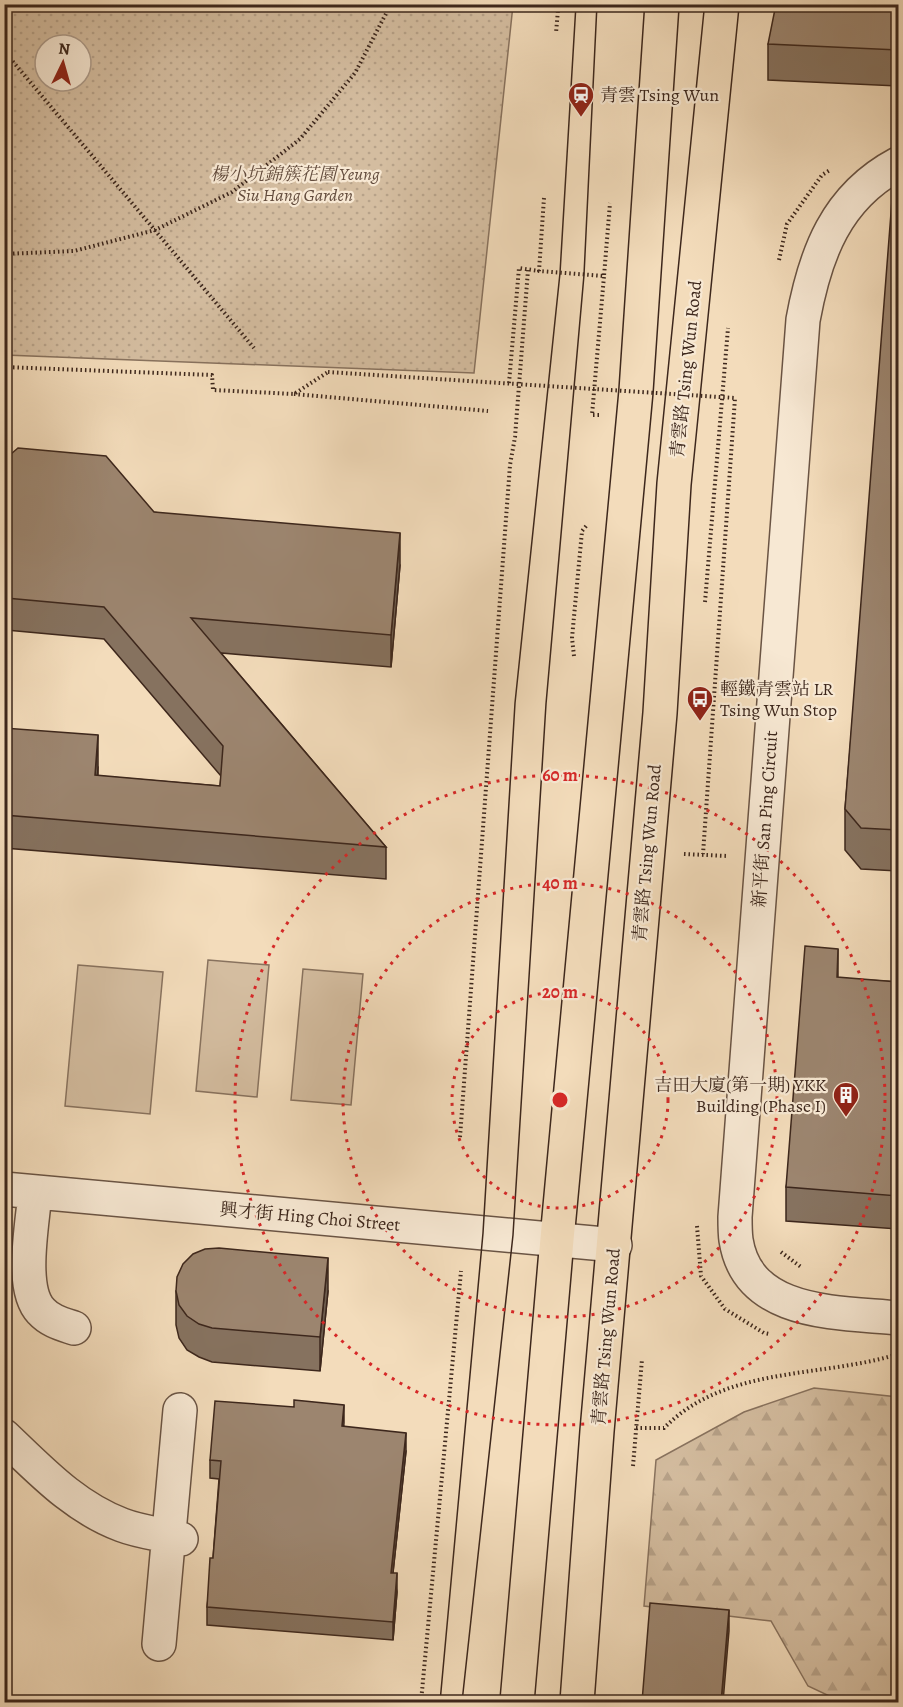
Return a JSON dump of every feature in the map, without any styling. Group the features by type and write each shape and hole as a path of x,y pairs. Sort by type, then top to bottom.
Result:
{"main road":[{"path":"517,1702 557,1239 636,391 663,4"},
{"name":"青雲路 Tsing Wun Road","path":"577,1702 597,1431 660,714 674,484 722,4"}],"street":[{"name":"新平街 San Ping Circuit","path":"898,164 866,185 837,220 824,243 815,267 803,320 735,1217 736,1240 741,1258 751,1275 781,1300 799,1307 898,1318"},
{"name":"興才街 Hing Choi Street","path":"20,1190 615,1245"},
{"path":"20,1190 31,1293 40,1310 56,1322 74,1328"},
{"path":"159,1644 175,1538 180,1410"},
{"path":"4,1436 63,1491 83,1506 123,1526 175,1538"}],"path":[{"path":"4,254 74,250 155,230 232,192 300,139 355,73 391,4"},
{"path":"555,33 558,4"},
{"path":"528,8 558,10"},
{"path":"4,51 254,348"},
{"path":"539,271 544,198"},
{"path":"592,415 610,203"},
{"path":"509,383 519,268 604,276"},
{"path":"460,1137 510,465 515,437 528,270"},
{"path":"4,367 212,375 213,390 294,394 488,411"},
{"path":"294,394 328,372 735,398 704,854"},
{"path":"684,854 732,856"},
{"path":"421,1702 461,1270"},
{"path":"636,1428 664,1428 677,1415 706,1397 744,1384 880,1360 898,1354"}],"green space":[{"name":"楊小坑錦簇花園 Yeung Siu Hang Garden","path":"5,4 513,5 474,373 5,355"},
{"path":"208,960 269,965 257,1097 196,1091"},
{"path":"78,965 163,972 150,1114 65,1106"},
{"path":"303,969 363,974 351,1105 291,1100"},
{"path":"814,1388 898,1397 898,1702 842,1702 808,1686 771,1621 644,1606 656,1460 744,1412"}],"building":[{"path":"776,4 898,4 898,50 768,44"},
{"path":"898,183 898,830 861,828 845,809 893,187"},
{"path":"18,448 106,456 154,512 400,533 391,635 191,618 386,847 4,815 4,728 98,735 95,775 220,786 223,746 104,607 4,596 4,460"},
{"name":"吉田大廈(第一期) YKK Building (Phase I)","path":"805,946 838,949 837,977 898,982 898,1196 786,1187"},
{"path":"219,1248 328,1258 320,1337 212,1328 199,1324 187,1316 179,1305 176,1291 177,1277 183,1264 193,1254 205,1249"},
{"path":"294,1400 344,1405 342,1426 406,1433 391,1573 397,1573 393,1622 207,1607 221,1461 210,1460 215,1401 294,1407"},
{"path":"650,1603 729,1610 721,1702 642,1702"}],"tram line":[{"path":"440,1702 483,1233 515,703 560,273 576,4"},
{"path":"462,1702 513,1235 546,704 584,275 597,4"}],"place":[{"name":"青雲 Tsing Wun","path":"581,118"},
{"name":"輕鐵青雲站 LR Tsing Wun Stop","path":"700,722"},
{"name":"吉田大廈(第一期) YKK Building (Phase I)","path":"846,1118"}]}
